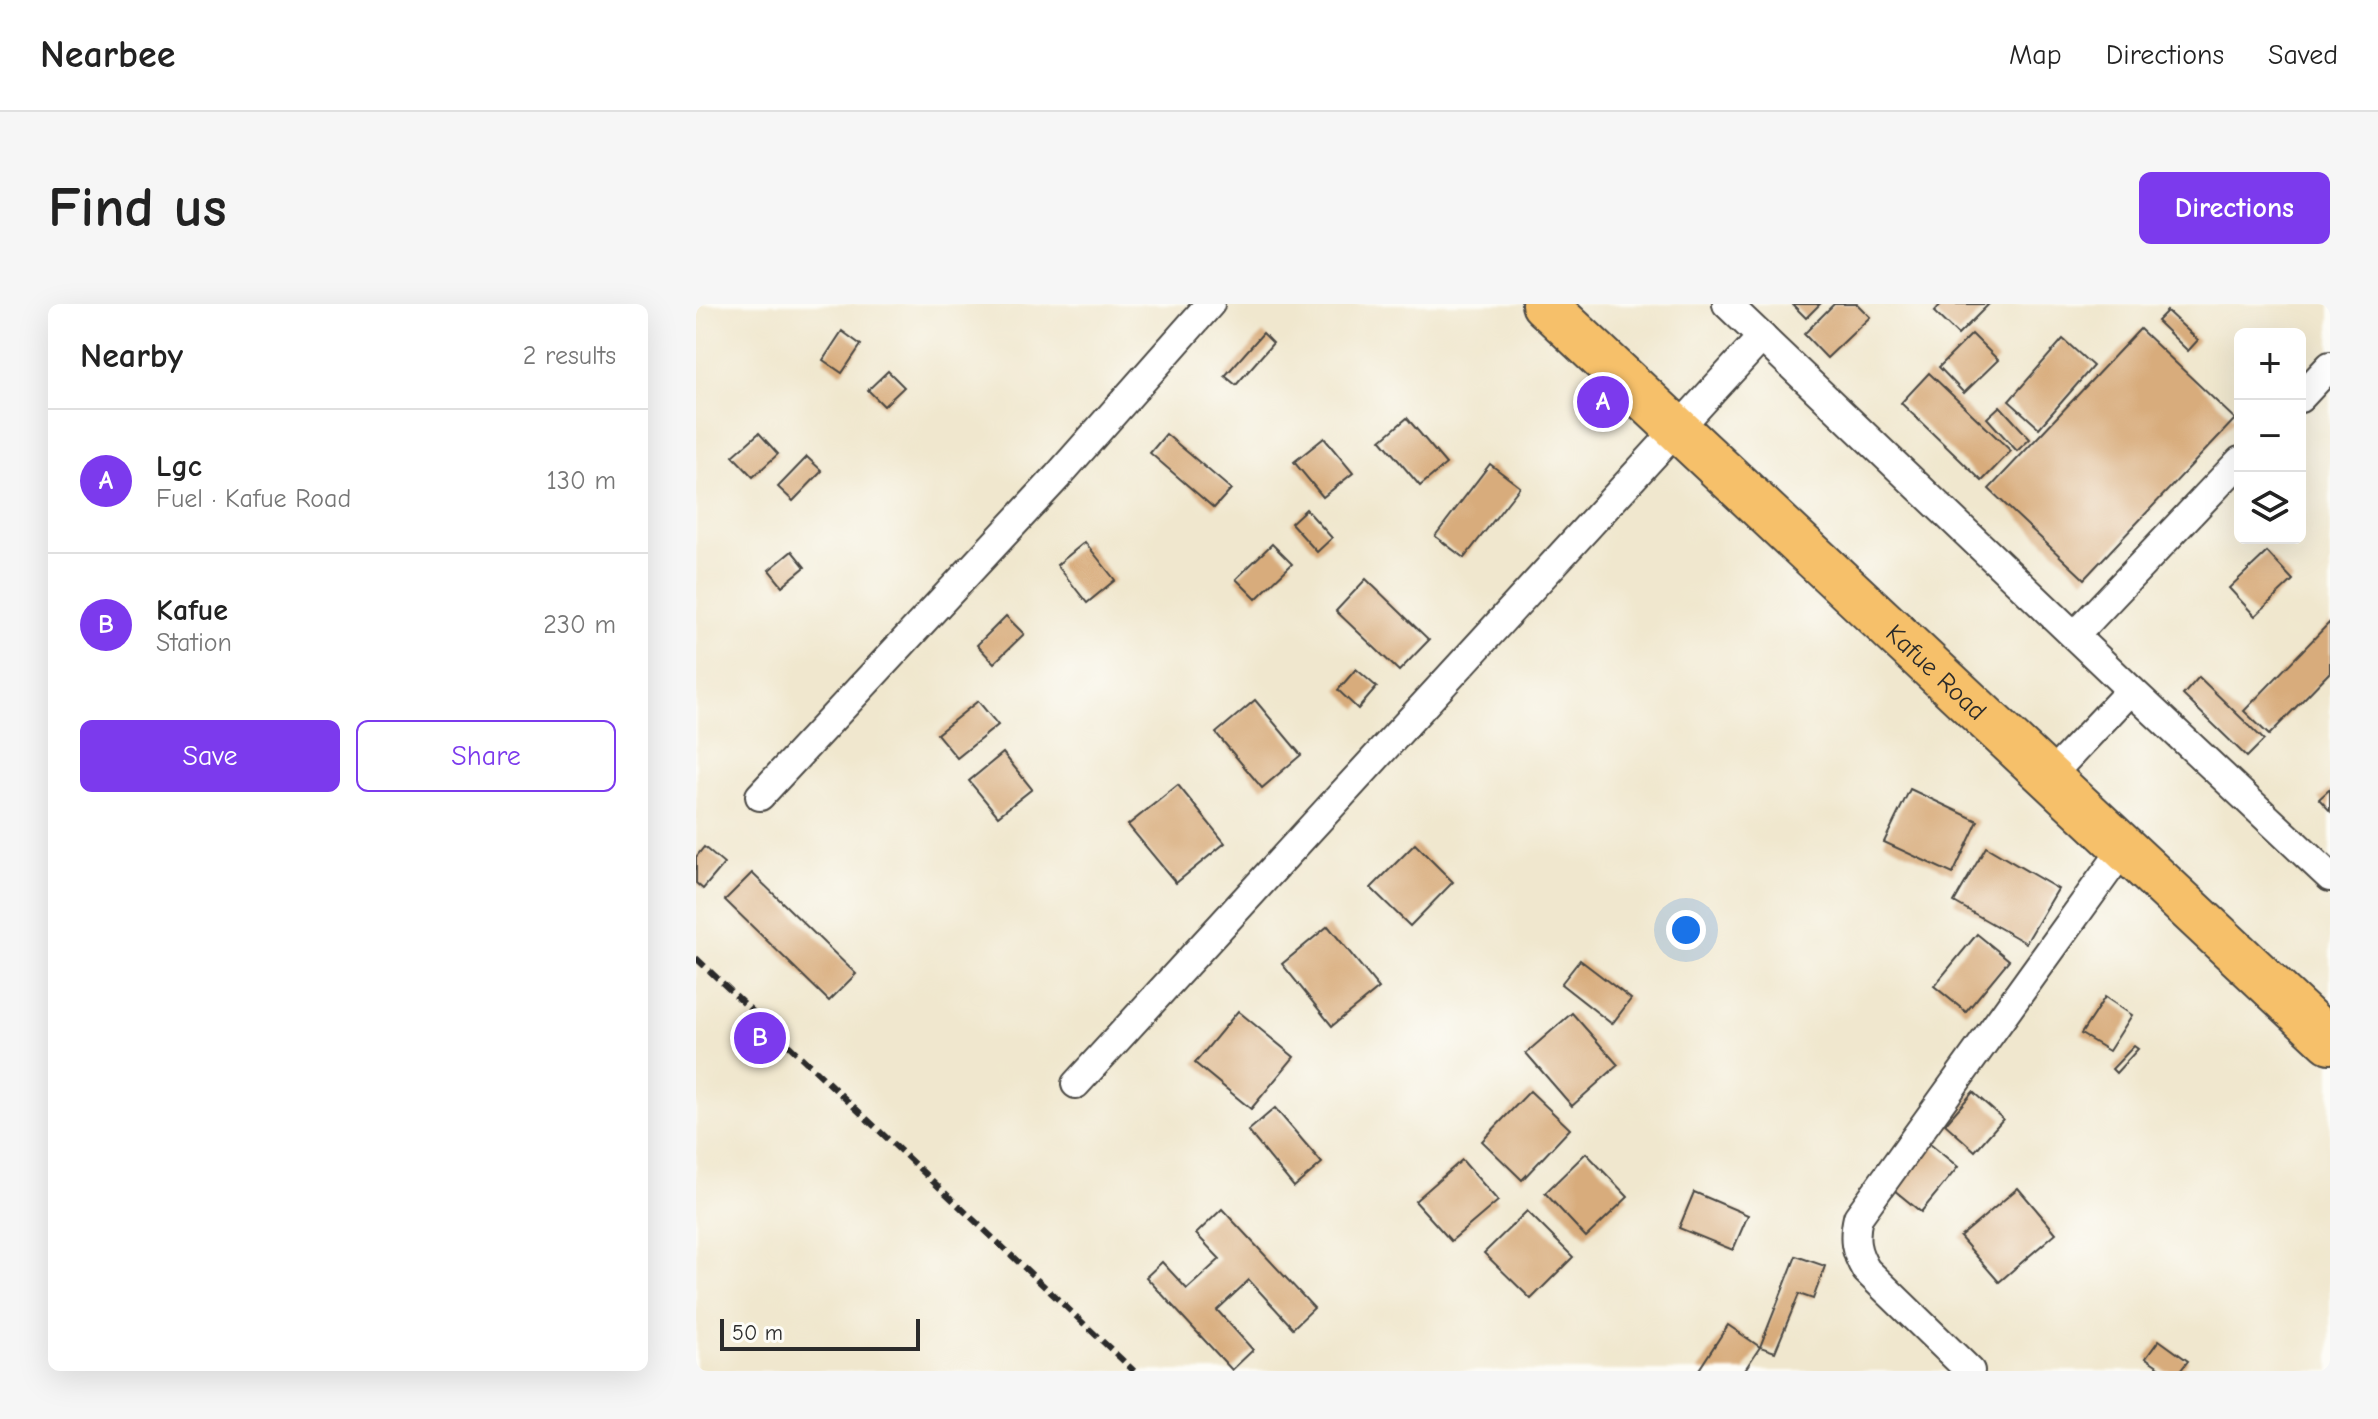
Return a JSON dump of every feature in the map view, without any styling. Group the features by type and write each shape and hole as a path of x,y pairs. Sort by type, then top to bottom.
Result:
{"highway":[{"name":"Kafue Road","path":"1544,304 1679,427 2330,1041"}],"street":[{"path":"760,796 1057,477 1210,304"},
{"path":"1727,304 2330,877"},
{"path":"1076,1084 1762,337"},
{"path":"2306,392 2330,366"},
{"path":"2076,634 2234,467"},
{"path":"2050,776 2131,690"},
{"path":"1970,1371 1866,1270 1857,1254 1853,1236 1858,1217 2124,848"}],"building":[{"path":"1792,304 1820,304 1806,318"},
{"path":"1834,304 1857,304 1870,317 1827,358 1804,334"},
{"path":"1941,304 1989,304 1958,335 1934,312"},
{"path":"2167,311 2198,340 2188,351 2157,321"},
{"path":"2140,329 2234,418 2084,579 1989,489"},
{"path":"842,331 861,345 842,373 823,360"},
{"path":"1263,333 1273,343 1236,385 1225,376"},
{"path":"1972,334 1998,360 1964,393 1939,367"},
{"path":"2063,339 2093,366 2039,428 2009,401"},
{"path":"888,371 904,387 884,406 868,390"},
{"path":"1929,373 2011,451 1982,481 1901,403"},
{"path":"2000,406 2030,439 2017,451 1987,418"},
{"path":"1407,418 1446,464 1420,486 1381,440"},
{"path":"759,433 778,454 753,477 733,456"},
{"path":"1166,434 1231,489 1214,508 1150,453"},
{"path":"1324,438 1353,473 1323,497 1294,462"},
{"path":"807,457 822,471 793,501 778,487"},
{"path":"1490,464 1520,487 1464,558 1435,536"},
{"path":"1306,509 1332,538 1317,552 1291,523"},
{"path":"1085,542 1115,580 1087,603 1057,565"},
{"path":"1272,544 1292,564 1256,599 1236,579"},
{"path":"792,551 805,567 782,586 769,570"},
{"path":"2267,552 2293,580 2255,616 2229,588"},
{"path":"1366,579 1429,640 1399,671 1336,611"},
{"path":"1006,616 1024,634 994,663 977,645"},
{"path":"2330,622 2330,672 2269,735 2244,711"},
{"path":"1356,669 1377,687 1358,709 1338,690"},
{"path":"2199,677 2264,740 2247,757 2183,695"},
{"path":"1255,700 1301,755 1262,788 1216,733"},
{"path":"978,701 998,725 957,758 937,734"},
{"path":"1003,753 1032,789 998,816 969,781"},
{"path":"1178,785 1225,843 1176,883 1128,825"},
{"path":"1910,789 1978,821 1953,874 1884,842"},
{"path":"2330,789 2330,811 2319,799"},
{"path":"1415,844 1453,882 1410,926 1371,888"},
{"path":"704,847 724,864 703,889 696,883 696,857"},
{"path":"1986,847 2058,889 2026,943 1954,902"},
{"path":"752,873 856,974 829,1001 725,900"},
{"path":"1328,926 1379,988 1332,1026 1282,964"},
{"path":"1977,934 2009,960 1966,1012 1934,986"},
{"path":"1580,960 1631,999 1612,1024 1561,984"},
{"path":"2105,997 2132,1015 2109,1051 2081,1034"},
{"path":"1238,1011 1294,1057 1251,1109 1195,1063"},
{"path":"1572,1013 1618,1065 1572,1106 1526,1053"},
{"path":"2134,1046 2138,1049 2116,1073 2112,1069"},
{"path":"1530,1091 1570,1129 1522,1180 1482,1141"},
{"path":"1973,1092 2003,1119 1975,1151 1945,1124"},
{"path":"1275,1108 1322,1163 1294,1187 1248,1131"},
{"path":"1925,1140 1958,1167 1921,1212 1888,1185"},
{"path":"1586,1153 1628,1197 1586,1237 1545,1193"},
{"path":"1462,1160 1498,1201 1451,1241 1415,1201"},
{"path":"2018,1188 2056,1233 1999,1282 1960,1237"},
{"path":"1694,1192 1748,1215 1733,1250 1679,1228"},
{"path":"1222,1209 1314,1308 1293,1328 1249,1280 1217,1310 1253,1350 1232,1370 1146,1277 1162,1262 1187,1289 1220,1259 1196,1234"},
{"path":"1527,1211 1573,1257 1531,1299 1484,1253"},
{"path":"1796,1256 1825,1266 1813,1299 1799,1294 1775,1352 1760,1347"},
{"path":"1728,1325 1760,1347 1744,1371 1698,1371"},
{"path":"2159,1340 2188,1361 2180,1371 2165,1371 2146,1358"}],"railway":[{"path":"696,958 1134,1371"}],"place":[{"name":"Lgc","path":"1603,402"},
{"name":"Kafue","path":"760,1038"}]}
